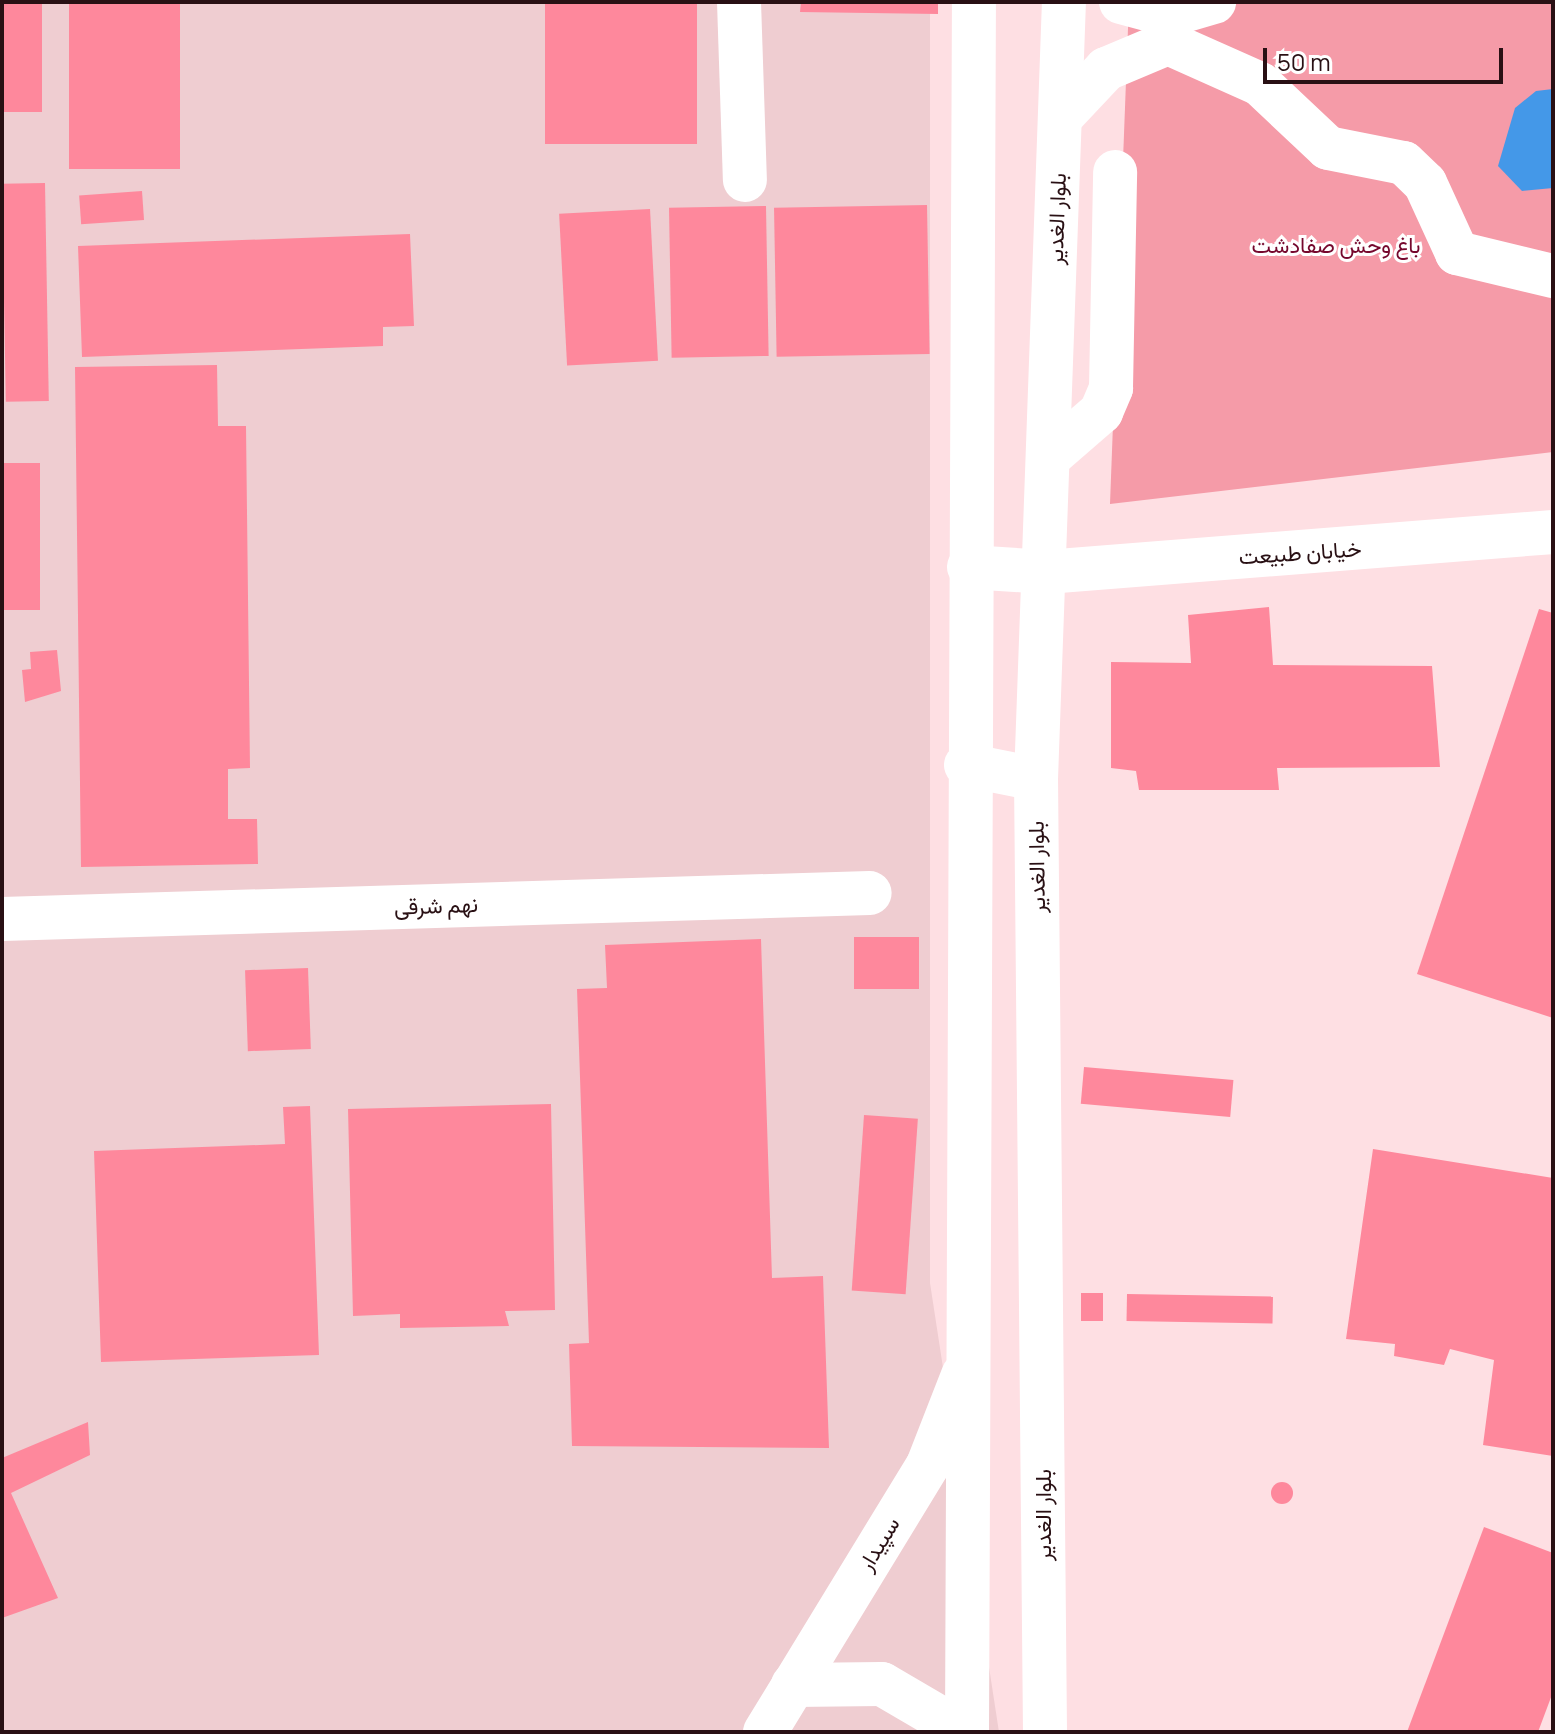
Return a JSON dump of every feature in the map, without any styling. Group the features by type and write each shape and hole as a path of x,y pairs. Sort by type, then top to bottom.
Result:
{"street":[{"path":"739,2 745,180"},
{"path":"788,1732 793,1685 882,1684 966,1732 974,1346 966,765 974,2"},
{"name":"بلوار الغدیر","path":"1045,1732 1036,779 1046,572 1064,2"},
{"path":"1121,2 1169,15 1214,2"},
{"path":"1061,117 1106,69 1168,43 1260,84 1328,148 1404,163 1425,183 1457,253 1553,276"},
{"path":"1049,457 1101,412 1111,388 1115,172"},
{"name":"خیابان طبیعت","path":"969,567 1046,572 1553,532"},
{"path":"966,765 1036,779"},
{"name":"نهم شرقی","path":"2,919 870,893"},
{"name":"سپیدار","path":"765,1732 928,1465 974,1346"}],"shaded area":[{"path":"2,2 930,2 930,1283 999,1732 2,1732"}],"green space":[{"name":"باغ وحش صفادشت","path":"1129,2 1553,2 1553,452 1110,504"}],"water":[{"path":"1553,89 1553,188 1522,191 1498,166 1515,108 1536,91"}],"building":[{"path":"2,2 42,2 42,112 2,112"},
{"path":"69,2 180,2 180,169 69,169"},
{"path":"545,2 697,2 697,144 545,144"},
{"path":"801,2 938,2 938,14 800,12"},
{"path":"45,183 49,401 6,402 2,184"},
{"path":"142,191 144,220 81,224 79,195"},
{"path":"927,205 930,354 777,357 774,208"},
{"path":"766,206 769,356 672,358 669,208"},
{"path":"650,209 658,361 567,366 559,214"},
{"path":"410,234 414,326 383,327 383,346 82,357 78,246"},
{"path":"217,365 218,426 246,426 250,768 228,769 228,819 257,819 258,864 81,867 75,367"},
{"path":"2,463 40,463 40,610 2,610"},
{"path":"1269,607 1273,665 1432,666 1440,767 1277,768 1279,790 1139,790 1136,771 1111,768 1111,662 1191,663 1188,615"},
{"path":"1539,609 1553,613 1553,1018 1417,974"},
{"path":"57,650 61,691 25,702 22,670 31,669 30,652"},
{"path":"854,937 919,937 919,989 854,989"},
{"path":"761,939 772,1278 823,1276 829,1448 572,1446 569,1344 589,1343 577,989 607,988 605,945"},
{"path":"308,968 311,1049 248,1051 245,970"},
{"path":"1084,1067 1233,1080 1230,1117 1081,1104"},
{"path":"551,1104 555,1310 505,1311 509,1326 400,1328 400,1314 353,1316 348,1109"},
{"path":"310,1106 319,1355 101,1362 94,1151 285,1144 283,1107"},
{"path":"864,1115 918,1119 906,1294 852,1291"},
{"path":"1373,1149 1553,1178 1553,1456 1483,1445 1494,1360 1450,1349 1444,1365 1394,1356 1395,1344 1346,1339"},
{"path":"1081,1293 1103,1293 1103,1321 1081,1321"},
{"path":"1127,1294 1273,1297 1273,1324 1127,1321"},
{"path":"88,1422 90,1455 11,1493 58,1598 2,1618 2,1458"},
{"path":"1282,1482 1290,1485 1293,1493 1290,1501 1282,1504 1274,1501 1271,1493 1274,1485"},
{"path":"1484,1527 1553,1553 1553,1692 1538,1732 1407,1732"}]}
